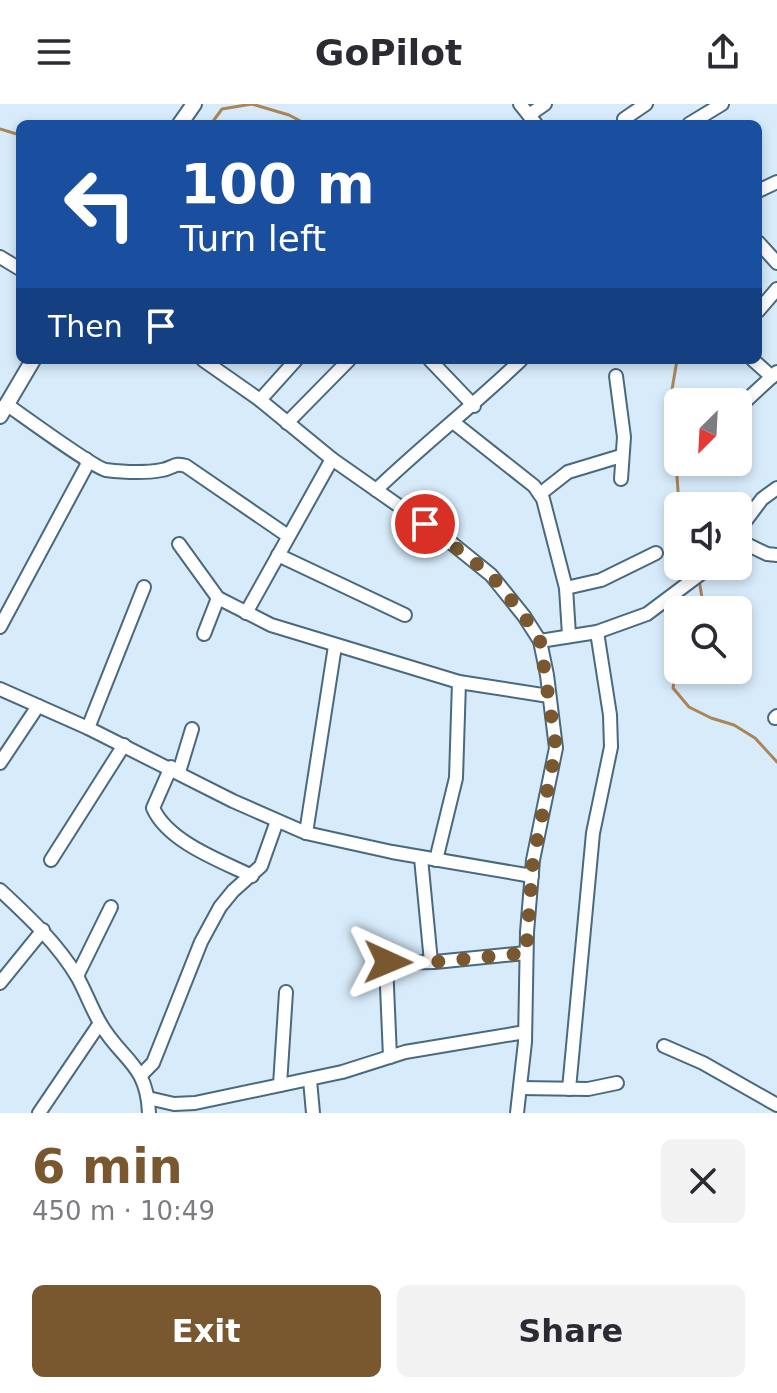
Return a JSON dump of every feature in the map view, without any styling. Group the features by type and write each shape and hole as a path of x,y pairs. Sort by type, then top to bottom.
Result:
{"main road":[{"path":"3,410 31,364"}],"street":[{"path":"520,104 532,120 545,104"},
{"path":"624,119 646,104"},
{"path":"696,120 722,104"},
{"path":"762,247 777,263"},
{"path":"762,306 777,289"},
{"path":"209,364 491,575 540,641 556,748 532,876 526,953 525,1032 517,1113"},
{"path":"260,400 292,364"},
{"path":"287,423 345,364"},
{"path":"434,364 474,406"},
{"path":"376,490 418,449 474,406 517,364"},
{"path":"752,396 774,378 758,364"},
{"path":"616,376 624,437 621,479"},
{"path":"3,410 86,459 94,467 104,470 162,470 179,464 186,466 288,536"},
{"path":"453,422 543,499 566,588 569,635"},
{"path":"540,494 568,472 621,456"},
{"path":"0,627 87,465 86,459"},
{"path":"246,613 332,459"},
{"path":"752,512 762,499 777,488"},
{"path":"179,544 218,598 271,625 459,682 549,696"},
{"path":"752,547 777,555"},
{"path":"566,588 601,580 656,553"},
{"path":"278,555 405,615"},
{"path":"540,641 597,632 655,610 693,580"},
{"path":"88,728 144,587"},
{"path":"204,634 218,598"},
{"path":"569,1089 593,833 611,747 610,715 597,632"},
{"path":"306,833 335,646"},
{"path":"436,860 456,778 459,682"},
{"path":"0,689 306,833 421,858 532,876"},
{"path":"0,763 38,706"},
{"path":"192,729 175,770 153,808 157,816 185,842 252,876"},
{"path":"51,860 124,745"},
{"path":"141,1075 153,1063 201,942 220,907 261,866 277,821"},
{"path":"421,858 431,962"},
{"path":"0,890 43,930 77,976 100,1023 141,1075 149,1113"},
{"path":"77,976 111,907"},
{"path":"0,983 43,930"},
{"path":"390,1057 385,966 388,962 431,962 526,953"},
{"path":"280,1085 286,992"},
{"path":"39,1113 100,1023"},
{"path":"148,1098 174,1104 195,1103 310,1080 390,1057 525,1032"},
{"path":"664,1046 703,1063 777,1105"},
{"path":"310,1080 313,1113"},
{"path":"520,1088 588,1089 617,1083"}],"waterway":[{"path":"252,104 298,120"},
{"path":"214,120 222,109 252,104"},
{"path":"0,129 16,134"},
{"path":"676,364 666,425 676,461 678,492"},
{"path":"699,580 702,596"},
{"path":"674,684 673,688 689,707 734,725 755,738 777,762"}],"route":[{"path":"388,962 435,962 526,953 533,860 553,775 556,748 540,641 491,575 425,524"}]}
